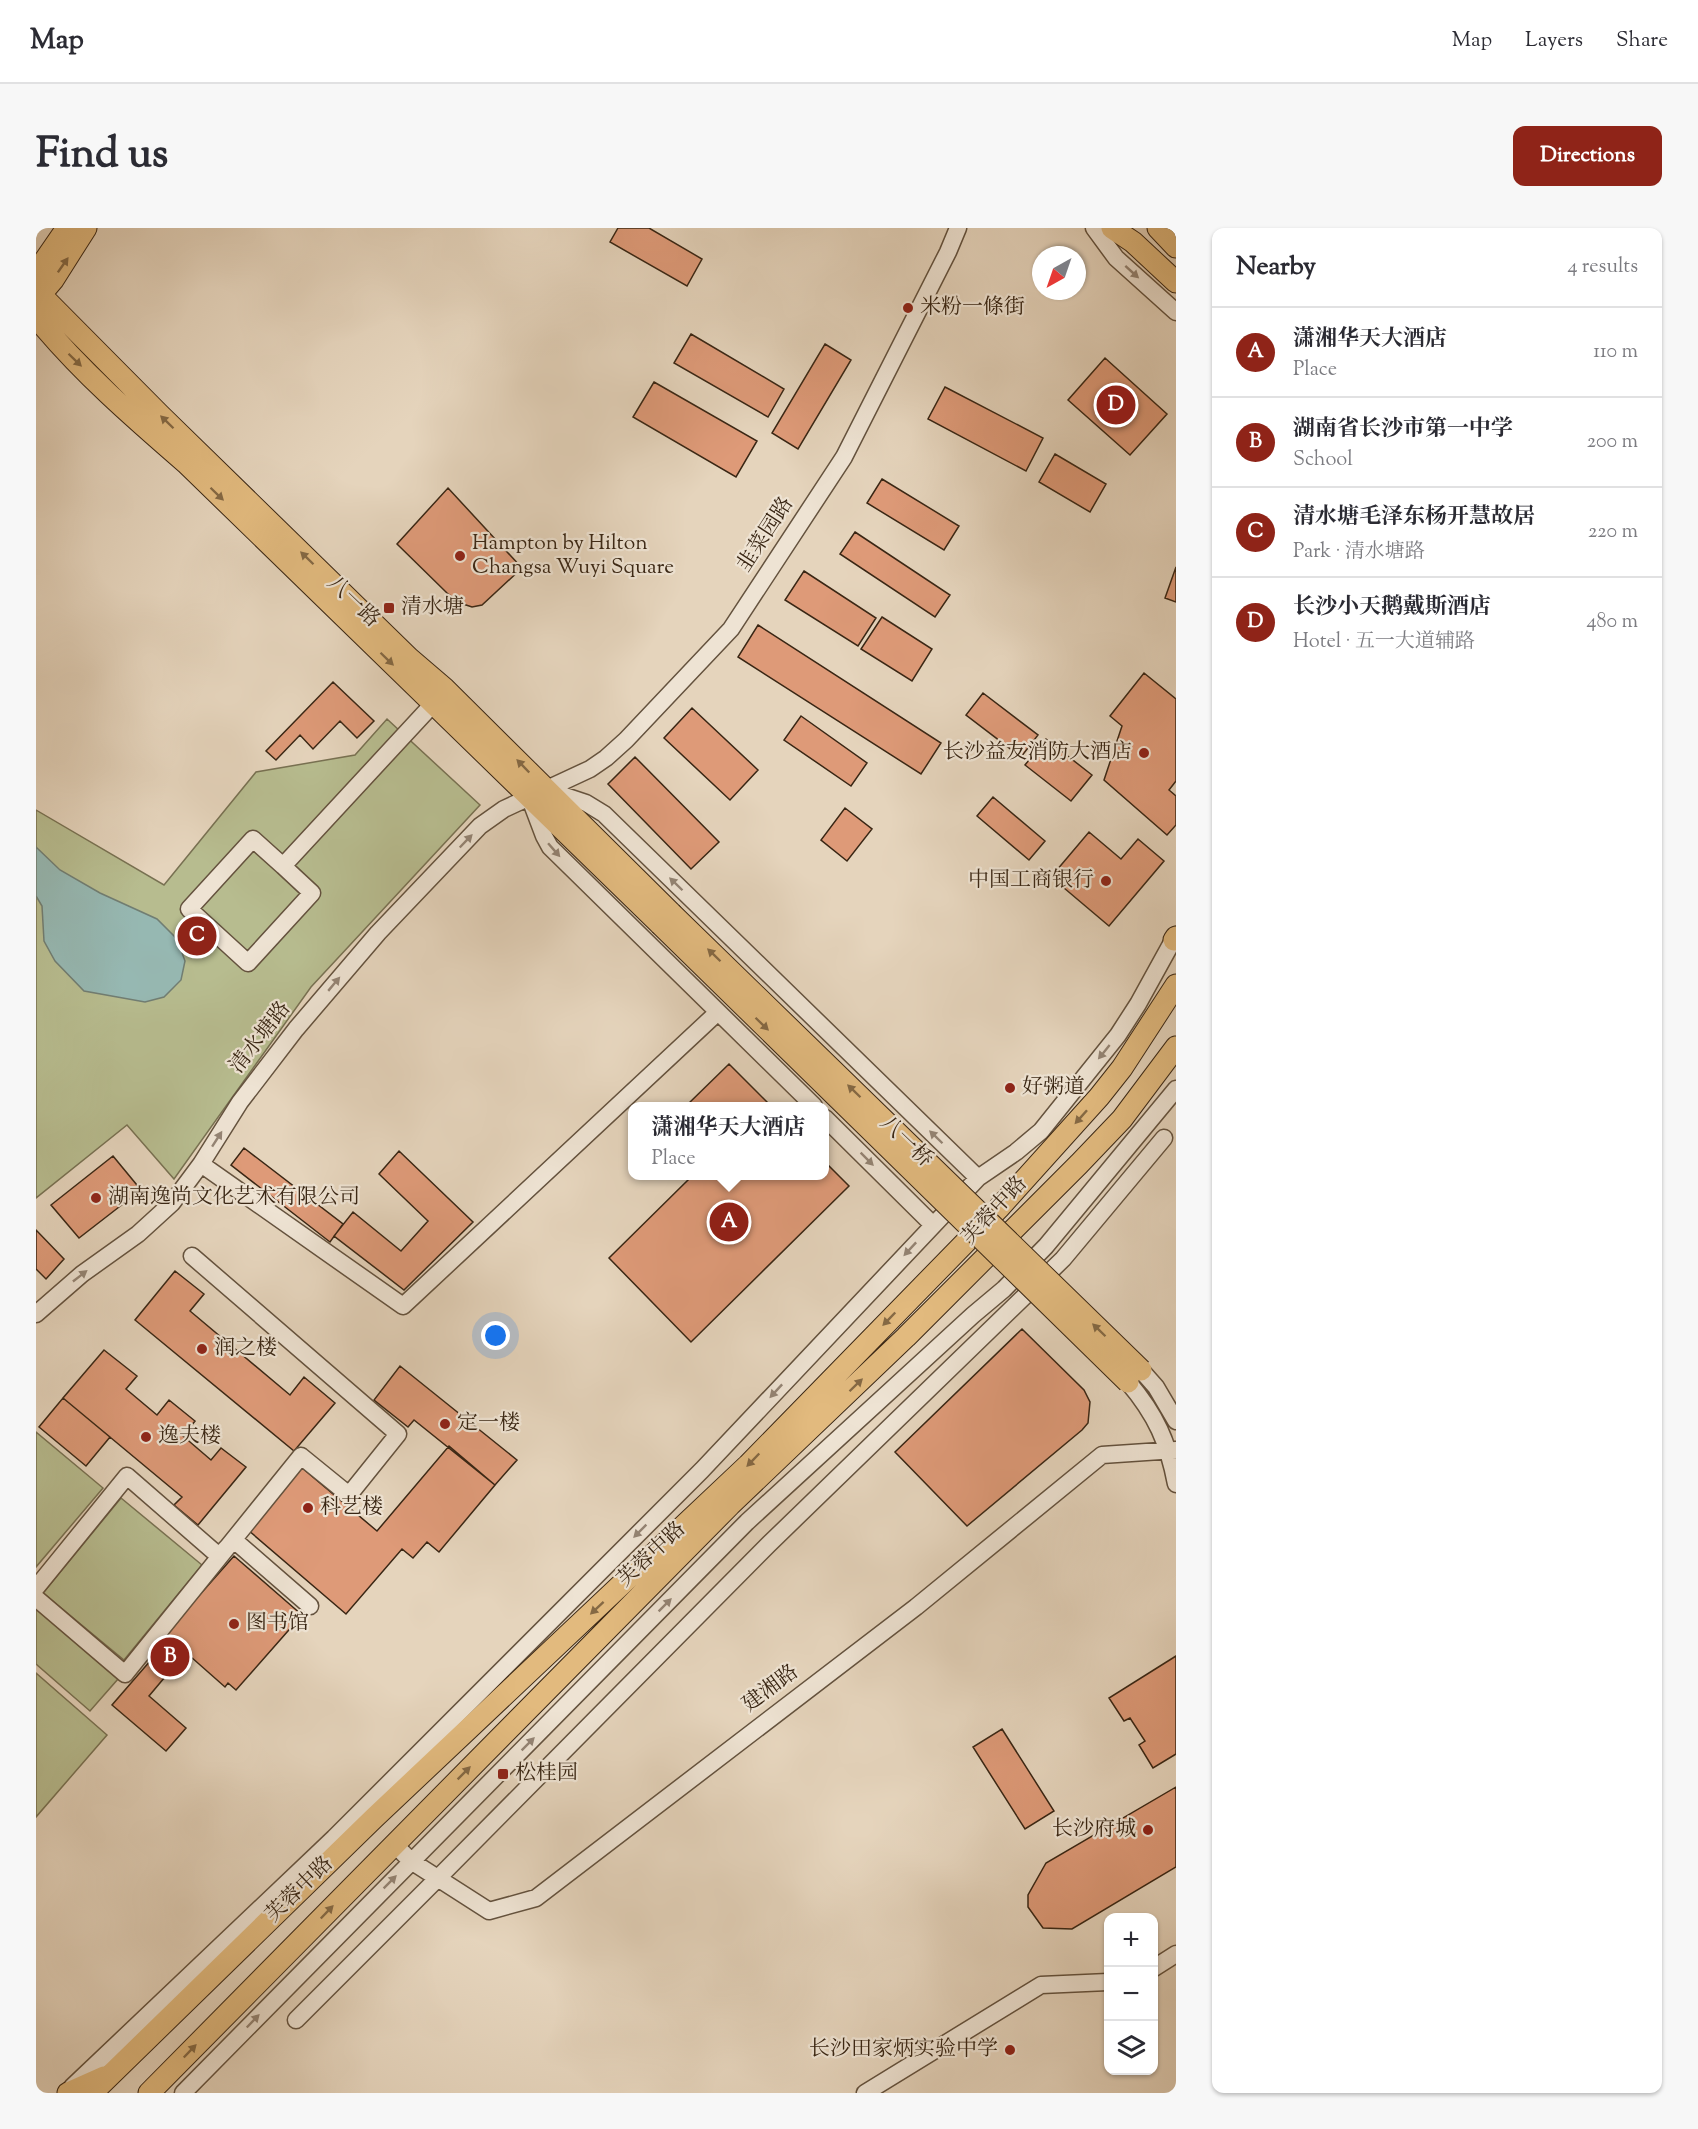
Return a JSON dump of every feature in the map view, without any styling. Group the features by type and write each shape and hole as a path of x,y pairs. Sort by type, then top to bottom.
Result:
{"main road":[{"path":"36,273 67,228"},
{"path":"37,294 68,258 86,228"},
{"path":"1112,228 1132,242 1176,282"},
{"name":"八一路","path":"37,294 409,658 444,688 538,794 665,919"},
{"name":"八一路","path":"36,317 55,340 150,432 186,463 433,704 538,794"},
{"name":"八一桥","path":"665,919 1134,1376"},
{"name":"芙蓉中路","path":"92,2093 374,1818 756,1457 999,1209 1122,1068 1176,985"},
{"name":"芙蓉中路","path":"149,2093 730,1505 897,1345 1079,1164 1122,1119 1176,1047"},
{"path":"67,2093 115,2071"}],"street":[{"name":"韭菜园路","path":"538,794 590,769 606,758 626,740 731,629 844,457 958,228"},
{"path":"1094,228 1116,258 1176,312"},
{"path":"283,866 433,704"},
{"path":"809,1102 550,847 544,836 538,794 586,803 604,814 978,1178"},
{"name":"清水塘路","path":"36,1314 82,1274 156,1219 172,1203 201,1164 240,1102 272,1060 378,933 480,826 504,809 538,794"},
{"path":"253,839 283,866 312,893 248,963 189,909 253,839"},
{"path":"67,2093 334,1838 702,1470 978,1178 1016,1152 1041,1131 1118,1035 1175,937"},
{"path":"201,1164 403,1306 718,1012"},
{"path":"183,2093 747,1522 1011,1282 1046,1246 1176,1089"},
{"path":"829,1122 933,1225"},
{"path":"296,2020 768,1544 1063,1259 1164,1138"},
{"path":"36,1598 125,1674 301,1456 349,1495 398,1434 192,1256"},
{"path":"1134,1376 1156,1387 1176,1422"},
{"path":"1134,1376 1172,1450 1176,1484"},
{"name":"建湘路","path":"394,1844 411,1861 489,1911 536,1898 916,1607 1102,1455 1172,1450"},
{"path":"36,1588 127,1476 219,1556"},
{"path":"234,1540 310,1606"},
{"path":"1156,1967 1176,1954"},
{"path":"865,2093 1041,1985 1104,1982"}],"green space":[{"path":"387,719 480,805 311,987 174,1179 127,1125 36,1198 36,810 164,885 256,772 355,755"},
{"path":"36,1432 103,1488 36,1567"},
{"path":"121,1498 202,1565 124,1660 43,1593"},
{"path":"36,1608 118,1679 90,1711 36,1664"},
{"path":"36,1673 107,1735 36,1817"}],"water":[{"path":"36,847 60,870 100,893 157,919 177,939 185,961 181,980 164,997 145,1002 84,991 55,961 44,941 42,906 36,896"}],"building":[{"path":"618,228 649,228 702,259 687,286 610,242"},
{"path":"691,334 784,389 768,417 674,363"},
{"path":"825,344 851,360 798,449 772,433"},
{"path":"1105,358 1167,414 1130,455 1068,400"},
{"path":"654,382 757,441 736,477 633,417"},
{"path":"945,387 1043,438 1026,471 928,419"},
{"path":"1055,454 1106,484 1090,512 1039,482"},
{"path":"882,479 959,526 944,550 867,503"},
{"name":"Hampton by Hilton Changsa Wuyi Square","path":"448,488 522,568 482,605 472,607 460,603 397,544"},
{"path":"855,532 950,595 935,617 840,554"},
{"path":"1176,567 1176,602 1165,598"},
{"path":"804,571 876,618 858,646 785,600"},
{"path":"882,617 932,649 912,681 861,649"},
{"path":"758,625 941,743 921,774 738,657"},
{"name":"长沙益友消防大酒店","path":"1144,673 1176,699 1176,781 1169,790 1176,796 1176,825 1167,835 1104,780 1122,726 1110,716"},
{"path":"333,682 374,721 357,738 340,721 313,749 300,735 276,760 266,751"},
{"path":"983,693 1038,735 1021,757 966,715"},
{"path":"692,708 758,770 730,800 664,738"},
{"path":"801,716 867,763 851,786 784,740"},
{"path":"1046,739 1092,775 1071,801 1025,765"},
{"path":"635,757 719,842 691,869 608,784"},
{"path":"993,797 1045,841 1029,860 977,816"},
{"path":"845,808 872,829 847,861 821,840"},
{"path":"1089,832 1121,859 1138,839 1164,861 1109,926 1051,877"},
{"path":"729,1064 767,1102 690,1102"},
{"path":"244,1148 343,1224 330,1242 231,1165"},
{"path":"399,1151 473,1222 404,1290 334,1236 353,1212 401,1251 428,1221 379,1174"},
{"name":"湖南逸尚文化艺术有限公司","path":"113,1156 141,1190 79,1238 51,1205"},
{"path":"829,1166 849,1186 691,1342 609,1258 688,1180 829,1180"},
{"path":"36,1230 64,1259 46,1279 36,1269"},
{"name":"润之楼","path":"175,1271 204,1294 190,1311 290,1395 304,1377 335,1403 294,1451 135,1320"},
{"path":"1022,1329 1084,1390 1090,1402 1088,1423 967,1526 895,1452"},
{"name":"逸夫楼","path":"104,1350 137,1376 126,1389 157,1415 169,1400 195,1421 183,1436 211,1460 221,1448 246,1467 198,1525 174,1505 182,1497 63,1398"},
{"name":"定一楼","path":"400,1366 517,1460 495,1485 414,1420 408,1427 374,1400"},
{"path":"63,1398 110,1437 86,1466 39,1427"},
{"name":"科艺楼","path":"449,1446 495,1485 439,1552 427,1542 413,1558 402,1549 346,1614 248,1530 301,1467 377,1531"},
{"name":"图书馆","path":"234,1556 302,1615 236,1690 228,1683 225,1687 165,1634"},
{"path":"170,1638 186,1652 149,1696 186,1728 166,1751 112,1705"},
{"path":"1176,1656 1176,1754 1153,1768 1139,1745 1145,1741 1130,1718 1124,1721 1109,1698"},
{"path":"1002,1729 1054,1811 1025,1829 973,1747"},
{"path":"1176,1787 1176,1867 1072,1929 1043,1928 1028,1907 1028,1895 1046,1863"}],"place":[{"name":"米粉一條街","path":"908,308"},
{"name":"长沙小天鹅戴斯酒店","path":"1116,405"},
{"name":"Hampton by Hilton Changsa Wuyi Square","path":"460,556"},
{"name":"清水塘","path":"389,608"},
{"name":"长沙益友消防大酒店","path":"1144,753"},
{"name":"中国工商银行","path":"1106,881"},
{"name":"清水塘毛泽东杨开慧故居","path":"197,936"},
{"name":"好粥道","path":"1010,1088"},
{"name":"湖南逸尚文化艺术有限公司","path":"96,1198"},
{"name":"潇湘华天大酒店","path":"729,1222"},
{"name":"润之楼","path":"202,1349"},
{"name":"定一楼","path":"445,1424"},
{"name":"逸夫楼","path":"146,1437"},
{"name":"科艺楼","path":"308,1508"},
{"name":"图书馆","path":"234,1624"},
{"name":"湖南省长沙市第一中学","path":"170,1657"},
{"name":"松桂园","path":"503,1774"},
{"name":"长沙府城","path":"1148,1830"},
{"name":"长沙田家炳实验中学","path":"1010,2050"}]}
